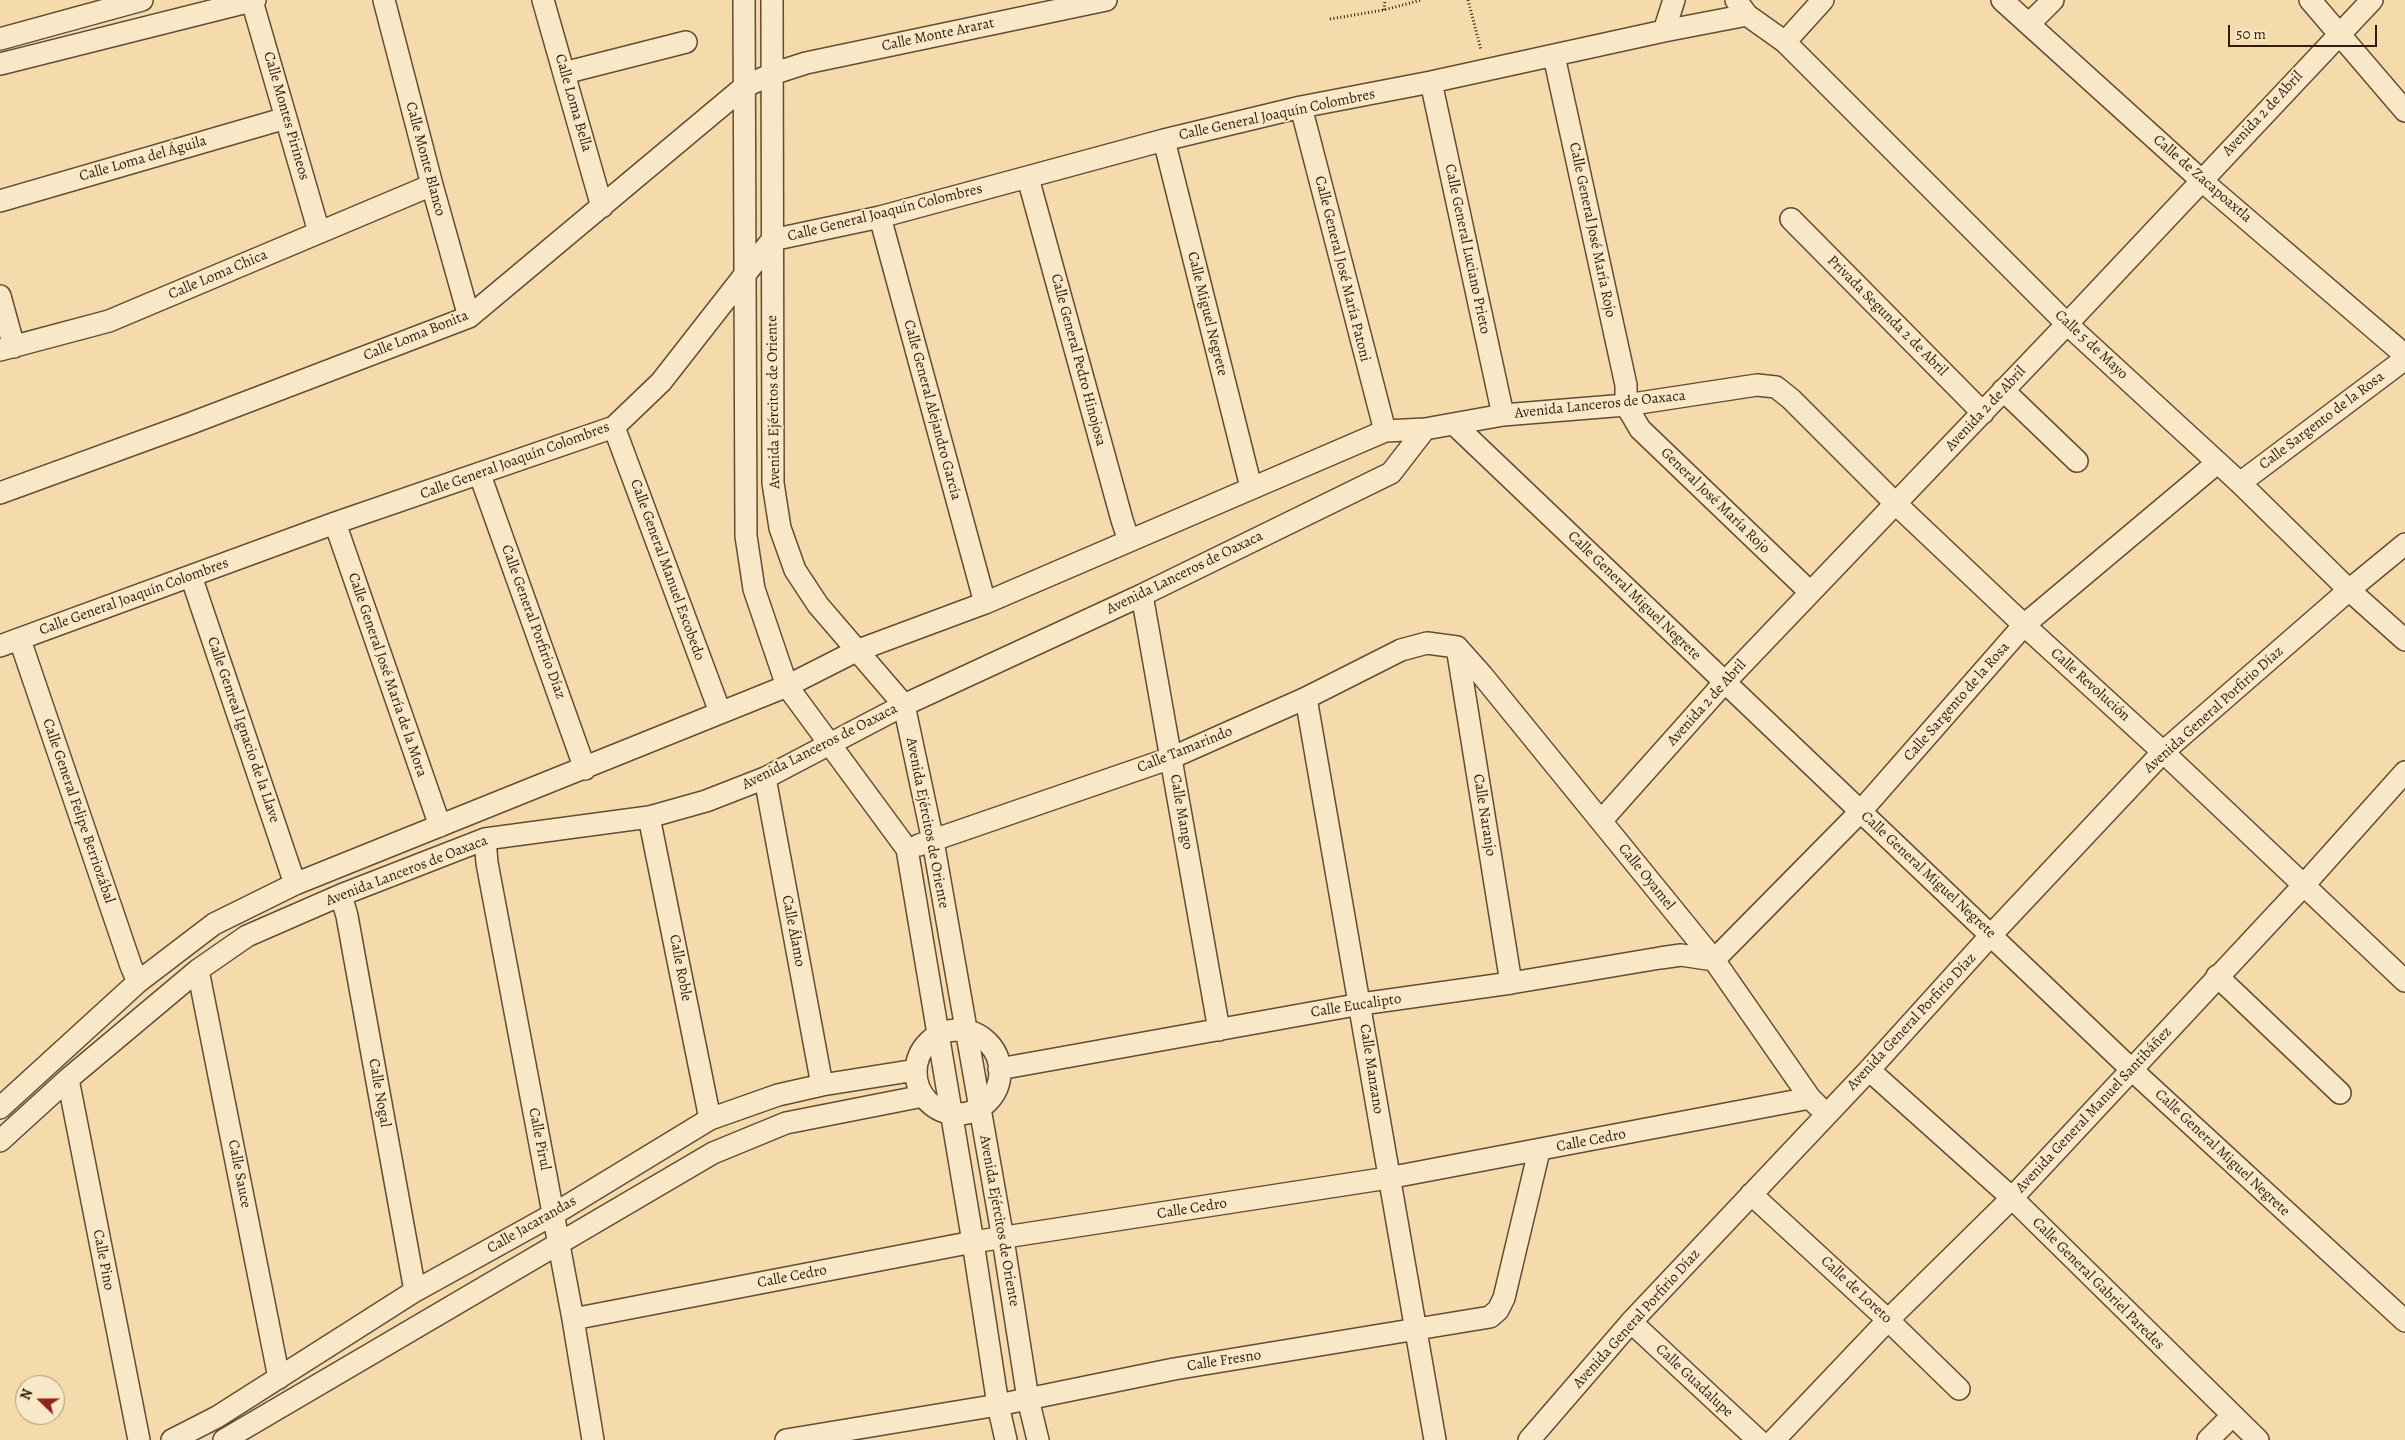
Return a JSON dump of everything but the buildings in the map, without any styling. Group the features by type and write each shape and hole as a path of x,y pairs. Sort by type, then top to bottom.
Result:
{"street":[{"path":"0,39 142,0"},
{"path":"0,64 253,0"},
{"name":"Calle Montes Pirineos","path":"253,0 319,232"},
{"name":"Calle Monte Blanco","path":"384,0 432,186 469,317"},
{"name":"Calle Loma Bella","path":"543,0 602,207"},
{"name":"Avenida Ejércitos de Oriente","path":"744,0 746,536 754,589 787,686 907,849 950,1113 974,1242 998,1405 1006,1440"},
{"name":"Avenida Ejércitos de Oriente","path":"772,0 773,483 780,528 795,570 818,606 904,705 933,841 1004,1239 1028,1398 1038,1440"},
{"name":"Calle Monte Ararat","path":"772,74 806,64 1106,0"},
{"path":"1664,31 1674,0"},
{"path":"1785,42 1823,0"},
{"name":"Calle de Zacapoaxtla","path":"2002,0 2201,180 2405,355"},
{"path":"2029,24 2053,0"},
{"path":"2310,0 2405,111"},
{"name":"Avenida 2 de Abril","path":"1602,821 1724,683 2067,324 2372,0"},
{"path":"1664,31 1742,7"},
{"name":"Calle 5 de Mayo","path":"1742,7 1785,42 2067,324 2240,483 2349,590 2405,640"},
{"name":"Calle General Joaquín Colombres","path":"10,643 335,523 480,475 614,427 661,382 772,240 880,217 1164,140 1301,107 1431,82 1664,31"},
{"path":"564,73 686,42"},
{"name":"Calle General José María Rojo","path":"1554,56 1626,386 1626,405"},
{"name":"Calle Loma Bonita","path":"0,493 189,424 469,317 744,87 772,74"},
{"name":"Calle General Luciano Prieto","path":"1431,82 1503,416"},
{"name":"Calle General José María Patoni","path":"1301,107 1385,431"},
{"name":"Calle Loma del Águila","path":"0,201 286,118"},
{"name":"Calle Miguel Negrete","path":"1164,140 1251,487"},
{"name":"Calle General Pedro Hinojosa","path":"1028,178 1129,541"},
{"name":"Calle Loma Chica","path":"7,349 109,320 432,186"},
{"name":"Calle General Alejandro García","path":"880,217 985,603"},
{"name":"Privada Segunda 2 de Abril","path":"1792,219 1983,412"},
{"path":"0,296 7,349"},
{"name":"Calle Sargento de la Rosa","path":"2240,483 2405,359"},
{"name":"Avenida Lanceros de Oaxaca","path":"0,1108 138,982 214,924 296,884 787,686 856,651 985,603 1385,431 1425,429 1503,416 1626,405 1757,385 1776,387"},
{"name":"Calle Revolución","path":"1776,387 1791,399 1896,504 2024,625 2163,752 2405,982"},
{"path":"2003,390 2077,461"},
{"name":"General José María Rojo","path":"1626,405 1640,429 1810,592"},
{"name":"Calle General Miguel Negrete","path":"1455,425 1724,683 1992,934 2132,1070 2405,1320"},
{"name":"Calle General Manuel Escobedo","path":"614,427 720,712"},
{"name":"Avenida Lanceros de Oaxaca","path":"0,1141 68,1079 198,970 247,936 341,895 485,839 649,817 706,801 765,778 904,705 1142,595 1391,473 1425,429"},
{"name":"Calle Sargento de la Rosa","path":"1714,960 1861,811 2024,625 2217,463"},
{"name":"Calle General Porfirio Díaz","path":"480,475 585,769"},
{"name":"Calle General José María de la Mora","path":"335,523 440,826"},
{"name":"Avenida General Porfirio Díaz","path":"1529,1440 1630,1322 1869,1070 1992,934 2163,752 2349,590 2405,544"},
{"name":"Calle Genreal Ignacio de la Llave","path":"191,576 296,884"},
{"name":"Calle Mango","path":"1142,595 1219,1030"},
{"name":"Calle General Felipe Berriozábal","path":"10,643 138,982"},
{"name":"Calle Tamarindo","path":"907,849 1171,758 1306,698 1401,650 1427,643 1457,647"},
{"name":"Calle Oyamel","path":"1457,647 1602,821 1714,960 1810,1098 1826,1114"},
{"name":"Calle Naranjo","path":"1457,647 1511,983"},
{"name":"Calle Manzano","path":"1306,698 1435,1440"},
{"name":"Avenida General Manuel Santibáñez","path":"1774,1440 1888,1320 2012,1198 2217,976 2303,886 2405,772"},
{"name":"Calle Álamo","path":"765,778 822,1085"},
{"name":"Calle Roble","path":"649,817 710,1119"},
{"name":"Calle Pirul","path":"485,839 488,873 554,1214 593,1440"},
{"name":"Calle Nogal","path":"341,895 347,916 415,1291"},
{"name":"Calle Eucalipto","path":"1000,1069 1360,1004 1511,983 1681,955 1714,960"},
{"name":"Calle Sauce","path":"198,970 279,1378"},
{"path":"2217,976 2340,1093"},
{"path":"966,1030 976,1034 992,1048 1000,1069 997,1087 980,1108 966,1113 950,1113 935,1108 923,1096 918,1084 916,1070 922,1050 937,1035 966,1030"},
{"name":"Calle Jacarandas","path":"172,1440 217,1417 415,1291 554,1214 710,1119 778,1095 822,1085 916,1070"},
{"name":"Calle General Gabriel Paredes","path":"1869,1070 2012,1198 2258,1440"},
{"name":"Calle Pino","path":"68,1079 139,1440"},
{"path":"778,1095 786,1123"},
{"name":"Calle Jacarandas","path":"224,1440 713,1153 786,1123 923,1096"},
{"name":"Calle Cedro","path":"573,1319 974,1242 1004,1239 1388,1178 1539,1151 1810,1098"},
{"name":"Calle Fresno","path":"786,1440 998,1405 1174,1369 1490,1317 1498,1310 1504,1298 1539,1151"},
{"name":"Calle de Loreto","path":"1751,1194 1888,1320 1959,1389"},
{"name":"Calle Guadalupe","path":"1630,1322 1758,1440"},
{"path":"346,1336 357,1362"},
{"path":"2208,1440 2232,1416"},
{"path":"217,1417 224,1440"}],"path":[{"path":"1384,10 1386,0"},
{"path":"1330,19 1384,10 1421,0"},
{"path":"1468,0 1486,70"}]}
